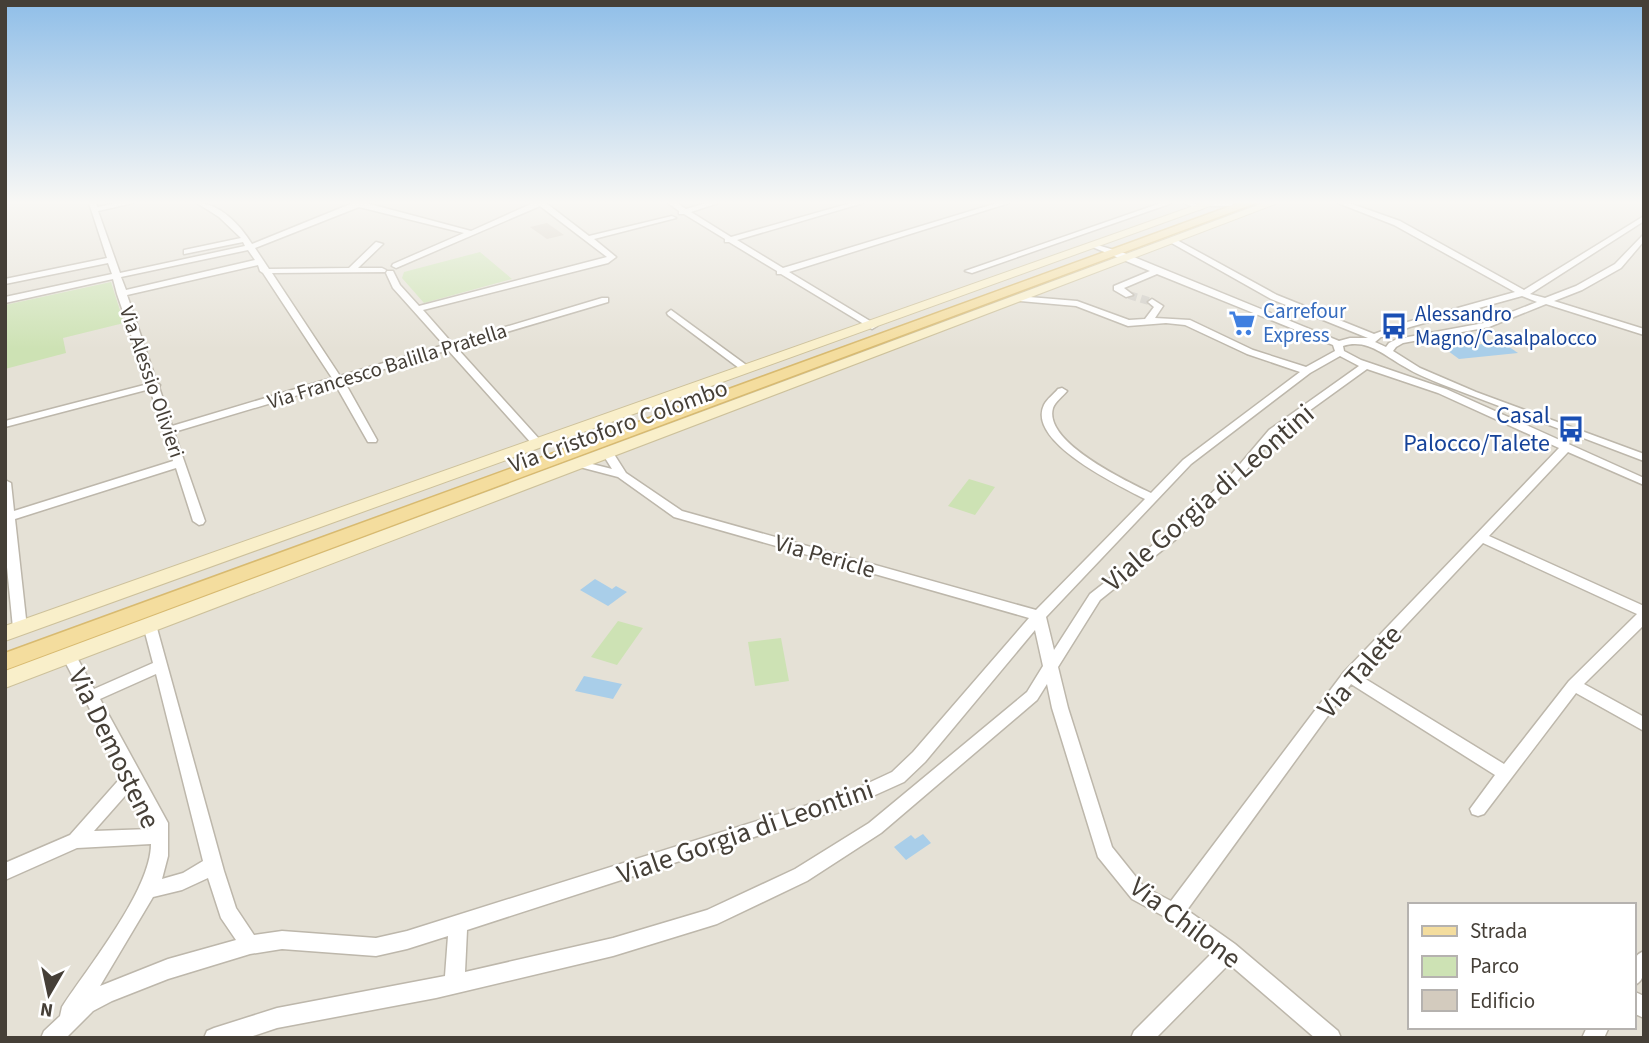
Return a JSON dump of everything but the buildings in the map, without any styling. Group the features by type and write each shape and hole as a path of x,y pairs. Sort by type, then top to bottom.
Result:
{"main road":[{"name":"Via Cristoforo Colombo","path":"5,649 1117,252"},
{"name":"Via Cristoforo Colombo","path":"5,662 1118,252"}],"street":[{"name":"Via Alessio Olivieri","path":"109,252 199,521"},
{"path":"5,282 114,268 201,252"},
{"path":"253,252 338,380 372,440"},
{"path":"351,270 371,252"},
{"path":"121,294 262,266 389,270 430,252"},
{"path":"418,309 610,260 611,254 608,252"},
{"path":"747,252 872,326"},
{"path":"780,272 847,252"},
{"path":"969,271 1026,252"},
{"name":"Via Cristoforo Colombo","path":"13,631 1003,279 1120,252"},
{"path":"1191,252 1274,297 1371,340 1425,374 1644,458"},
{"path":"1448,252 1524,294 1644,332"},
{"path":"1340,348 1351,341 1371,340 1419,321 1524,294 1591,252"},
{"path":"1371,366 1393,367 1398,364 1392,345 1400,341 1486,325 1607,274 1631,252"},
{"path":"1114,253 1160,270 1340,348 1371,366 1442,391 1644,482"},
{"name":"Via Cristoforo Colombo","path":"5,680 1020,298 1114,253"},
{"path":"981,267 1003,279"},
{"path":"5,300 114,268"},
{"path":"389,270 397,286 537,443"},
{"path":"1129,295 1118,290 1119,285 1160,270"},
{"path":"1020,298 1077,304 1128,323 1187,323 1250,352 1307,372"},
{"name":"Via Francesco Balilla Pratella","path":"169,430 605,300"},
{"path":"1148,321 1160,306 1152,302"},
{"name":"Via Cristoforo Colombo","path":"953,313 981,313"},
{"path":"671,317 746,369"},
{"name":"Viale Gorgia di Leontini","path":"51,1038 62,1023 106,993 168,968 250,945 282,940 376,947 574,888 853,798 898,777 1018,643 1039,615 1187,462 1340,348"},
{"name":"Viale Gorgia di Leontini","path":"214,1038 277,1018 454,984 613,947 710,918 801,875 875,828 1032,696 1095,597 1171,537 1234,478 1273,432 1371,366"},
{"path":"5,424 155,385"},
{"path":"1062,391 1050,399 1045,409 1049,425 1060,440 1108,476 1152,498"},
{"name":"Via Talete","path":"1174,912 1349,676 1566,447"},
{"name":"Via Pericle","path":"608,453 622,475"},
{"path":"9,517 180,463"},
{"name":"Via Pericle","path":"580,464 622,475 678,514 1039,615"},
{"path":"5,482 9,517 13,631"},
{"path":"1478,809 1574,685 1644,614 1481,537"},
{"name":"Via Chilone","path":"1039,615 1060,708 1104,850 1138,893 1174,912 1228,951 1331,1038"},
{"name":"Via Demostene","path":"150,625 213,864 228,912 250,945"},
{"name":"Via Demostene","path":"62,1023 147,890 159,863 159,823 69,656"},
{"path":"92,697 160,665"},
{"path":"1349,676 1505,773"},
{"path":"1574,685 1644,726"},
{"path":"76,840 133,775"},
{"path":"5,872 76,840 159,836"},
{"path":"147,890 174,886 193,879 213,864"},
{"path":"454,984 458,922"},
{"path":"1141,1038 1228,951"}],"shaded area":[{"path":"5,252 1644,252 1644,1038 5,1038"}],"green space":[{"path":"480,252 512,279 424,303 402,278 404,272"},
{"path":"111,282 124,323 63,338 66,353 5,369 5,305"},
{"path":"969,479 995,487 975,515 948,506"},
{"path":"618,621 643,628 617,665 591,657"},
{"path":"781,638 789,681 755,686 748,642"}],"water":[{"path":"1502,342 1518,353 1459,359 1444,348"},
{"path":"595,579 612,589 616,586 627,592 608,606 580,590"},
{"path":"584,676 622,684 613,699 575,691"},
{"path":"923,834 931,843 906,860 894,847 911,835 915,839"}],"tunnel":[{"path":"1129,295 1152,302"}],"place":[{"name":"Carrefour Express","path":"1242,323"},
{"name":"Alessandro Magno/Casalpalocco","path":"1394,326"},
{"name":"Casal Palocco/Talete","path":"1571,429"}]}
